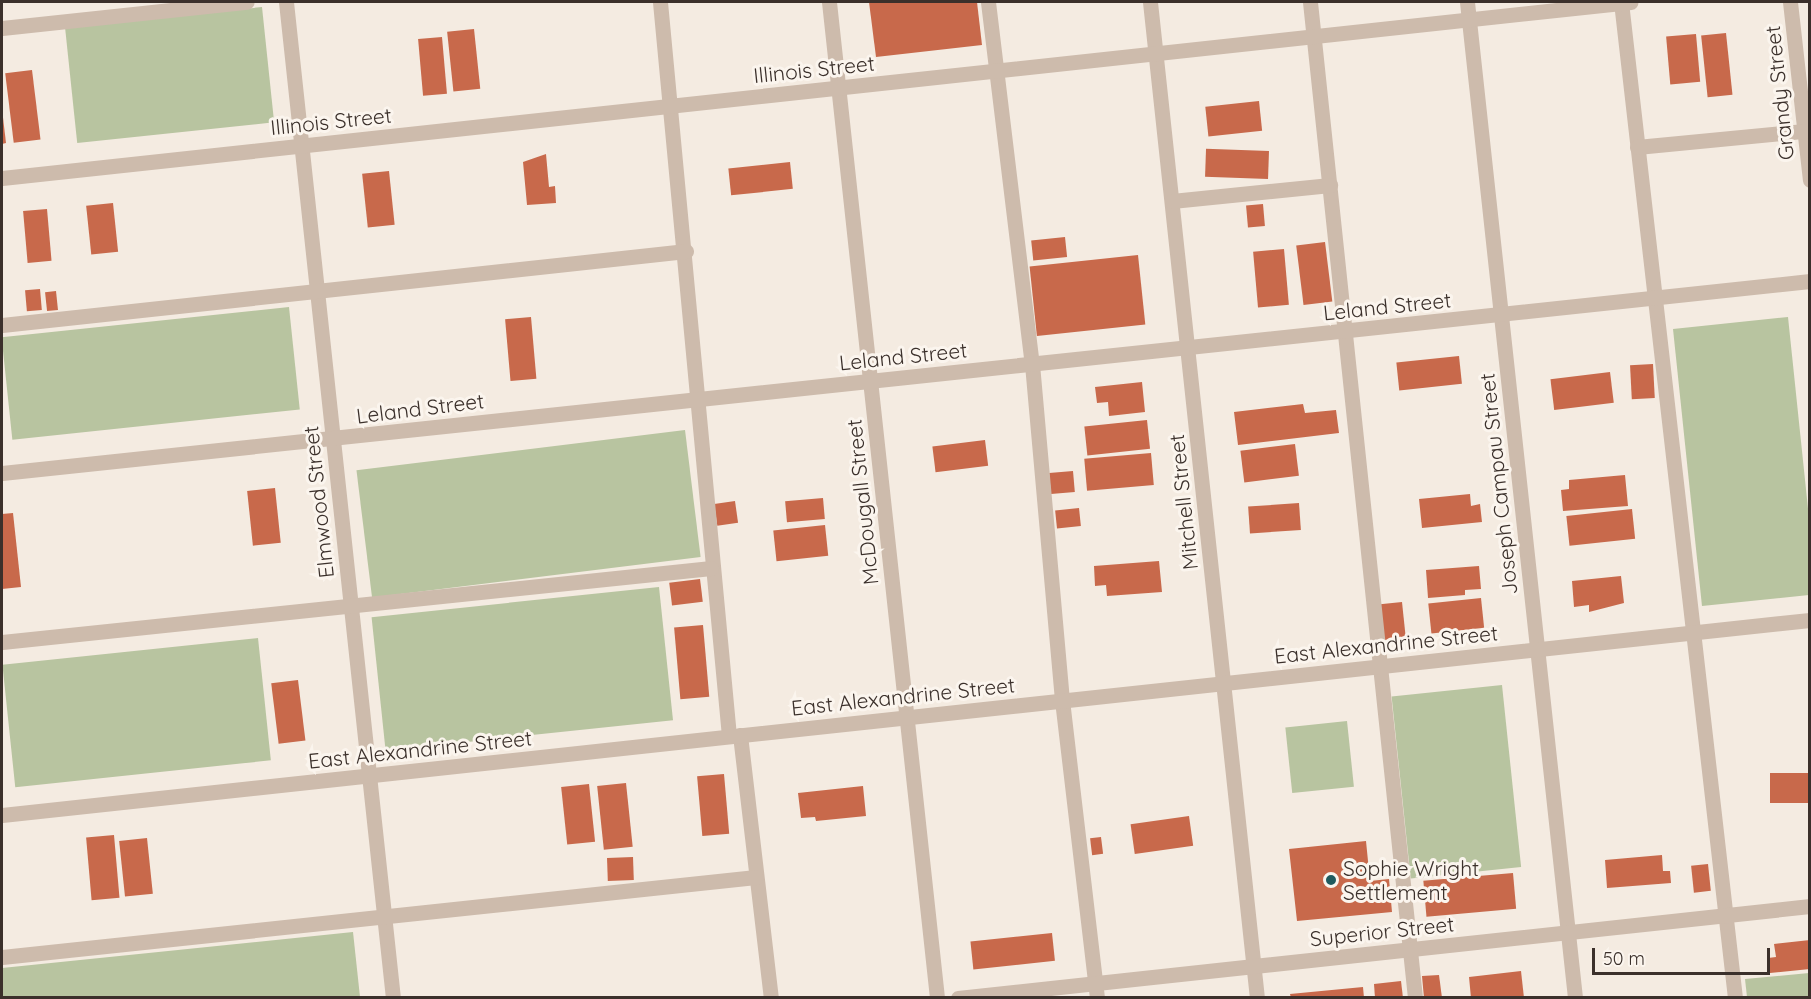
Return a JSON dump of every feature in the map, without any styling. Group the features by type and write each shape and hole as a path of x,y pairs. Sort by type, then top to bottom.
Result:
{"street":[{"path":"2,28 247,2"},
{"name":"Elmwood Street","path":"286,2 349,606 370,775 393,998"},
{"path":"660,2 686,251 711,568 756,877 771,998"},
{"name":"McDougall Street","path":"829,2 937,998"},
{"path":"988,2 1032,364 1062,700 1096,990"},
{"name":"Mitchell Street","path":"1150,2 1257,998"},
{"path":"1310,2 1347,330 1378,666 1414,998"},
{"name":"Joseph Campau Street","path":"1467,2 1575,998"},
{"path":"1624,2 1636,147 1735,998"},
{"name":"Illinois Street","path":"2,178 1624,2"},
{"name":"Grandy Street","path":"1790,2 1809,180"},
{"path":"1636,147 1804,131"},
{"path":"1172,201 1330,185"},
{"path":"2,325 686,251"},
{"name":"Leland Street","path":"2,474 696,397 1188,348 1809,281"},
{"path":"2,642 711,568"},
{"name":"East Alexandrine Street","path":"2,814 1809,620"},
{"path":"2,957 756,877"},
{"name":"Superior Street","path":"958,998 1096,990 1254,965 1809,906"}],"green space":[{"path":"262,7 274,122 77,143 65,28"},
{"path":"289,307 300,409 12,440 2,337"},
{"path":"1788,317 1809,518 1809,595 1702,606 1673,329"},
{"path":"685,430 701,557 372,597 356,470"},
{"path":"659,587 673,720 386,750 372,617"},
{"path":"258,638 271,760 15,787 2,665"},
{"path":"1502,685 1521,867 1411,879 1392,697"},
{"path":"1347,721 1354,787 1292,793 1285,727"},
{"path":"353,932 360,997 2,997 2,968"},
{"path":"1809,973 1809,997 1747,997 1745,979"}],"building":[{"path":"869,2 977,2 982,45 876,57"},
{"path":"474,29 480,89 453,91 447,32"},
{"path":"1726,33 1732,95 1708,97 1701,36"},
{"path":"1696,34 1700,82 1670,84 1666,37"},
{"path":"442,37 447,94 423,96 418,39"},
{"path":"32,70 41,139 14,143 5,73"},
{"path":"1259,101 1262,131 1208,136 1205,107"},
{"path":"2,109 6,143 2,144"},
{"path":"1206,149 1269,151 1268,179 1205,177"},
{"path":"546,154 549,187 555,186 556,203 527,205 523,162"},
{"path":"790,162 793,189 731,195 728,168"},
{"path":"389,171 395,225 368,228 362,174"},
{"path":"113,203 118,252 91,255 86,206"},
{"path":"1263,204 1265,226 1248,227 1246,205"},
{"path":"47,209 52,261 28,263 23,211"},
{"path":"1065,237 1067,257 1033,260 1031,241"},
{"path":"1325,242 1332,302 1304,305 1296,246"},
{"path":"1284,249 1289,305 1258,307 1253,252"},
{"path":"1138,255 1145,325 1037,336 1030,266"},
{"path":"40,289 42,310 27,311 25,290"},
{"path":"56,291 58,310 47,311 45,292"},
{"path":"531,317 536,379 511,381 505,319"},
{"path":"1459,356 1462,384 1399,390 1396,363"},
{"path":"1653,364 1655,398 1632,399 1630,365"},
{"path":"1610,372 1614,403 1554,410 1550,379"},
{"path":"1142,382 1145,412 1109,416 1108,402 1097,403 1095,387"},
{"path":"1303,404 1305,413 1336,410 1339,433 1238,445 1234,412"},
{"path":"1147,420 1150,449 1087,455 1084,427"},
{"path":"985,440 988,466 936,472 932,446"},
{"path":"1295,444 1299,476 1244,482 1240,451"},
{"path":"1151,453 1154,485 1087,491 1084,459"},
{"path":"1073,471 1075,492 1051,494 1049,473"},
{"path":"1625,475 1628,506 1563,511 1561,490 1569,489 1569,480"},
{"path":"275,488 281,543 253,546 247,491"},
{"path":"1470,494 1471,506 1480,504 1482,522 1422,528 1419,499"},
{"path":"823,498 825,519 787,522 785,501"},
{"path":"735,501 738,523 717,526 714,504"},
{"path":"1299,503 1301,530 1250,533 1248,507"},
{"path":"1079,508 1081,526 1057,528 1055,511"},
{"path":"1632,509 1635,539 1569,546 1566,516"},
{"path":"13,513 21,587 2,589 2,514"},
{"path":"825,525 828,556 777,561 773,530"},
{"path":"1159,561 1162,592 1107,596 1106,585 1095,586 1094,566"},
{"path":"1479,566 1481,589 1465,590 1465,595 1428,598 1426,570"},
{"path":"1621,576 1624,603 1589,612 1589,605 1574,607 1572,581"},
{"path":"700,579 703,602 672,606 669,583"},
{"path":"1481,598 1484,628 1431,633 1428,604"},
{"path":"1402,602 1406,638 1384,640 1380,604"},
{"path":"703,625 709,697 680,699 674,628"},
{"path":"298,680 305,741 279,744 271,683"},
{"path":"1770,773 1810,773 1810,803 1770,803"},
{"path":"724,774 729,834 702,836 697,776"},
{"path":"626,783 633,847 604,850 597,786"},
{"path":"589,784 595,842 567,845 561,787"},
{"path":"863,786 866,816 816,821 815,817 801,818 798,793"},
{"path":"1189,816 1193,846 1135,854 1131,824"},
{"path":"114,835 119,898 92,900 86,837"},
{"path":"1101,837 1103,854 1092,855 1090,838"},
{"path":"147,838 153,894 125,897 119,841"},
{"name":"Sophie Wright Settlement","path":"1366,841 1370,881 1389,879 1392,912 1297,921 1289,849"},
{"path":"1662,855 1663,871 1670,871 1671,883 1607,888 1605,860"},
{"path":"633,857 634,880 608,881 607,858"},
{"path":"1708,864 1711,891 1694,893 1691,866"},
{"path":"1513,873 1516,909 1426,917 1423,881"},
{"path":"1052,933 1055,961 973,969 970,942"},
{"path":"1810,940 1810,969 1770,973 1768,958 1776,957 1774,944"},
{"path":"1521,971 1524,998 1471,998 1469,977"},
{"path":"1439,975 1442,998 1424,998 1422,976"},
{"path":"1401,981 1403,998 1375,998 1374,984"},
{"path":"1363,987 1364,998 1291,998 1290,994"}],"place":[{"name":"Sophie Wright Settlement","path":"1331,880"}]}
